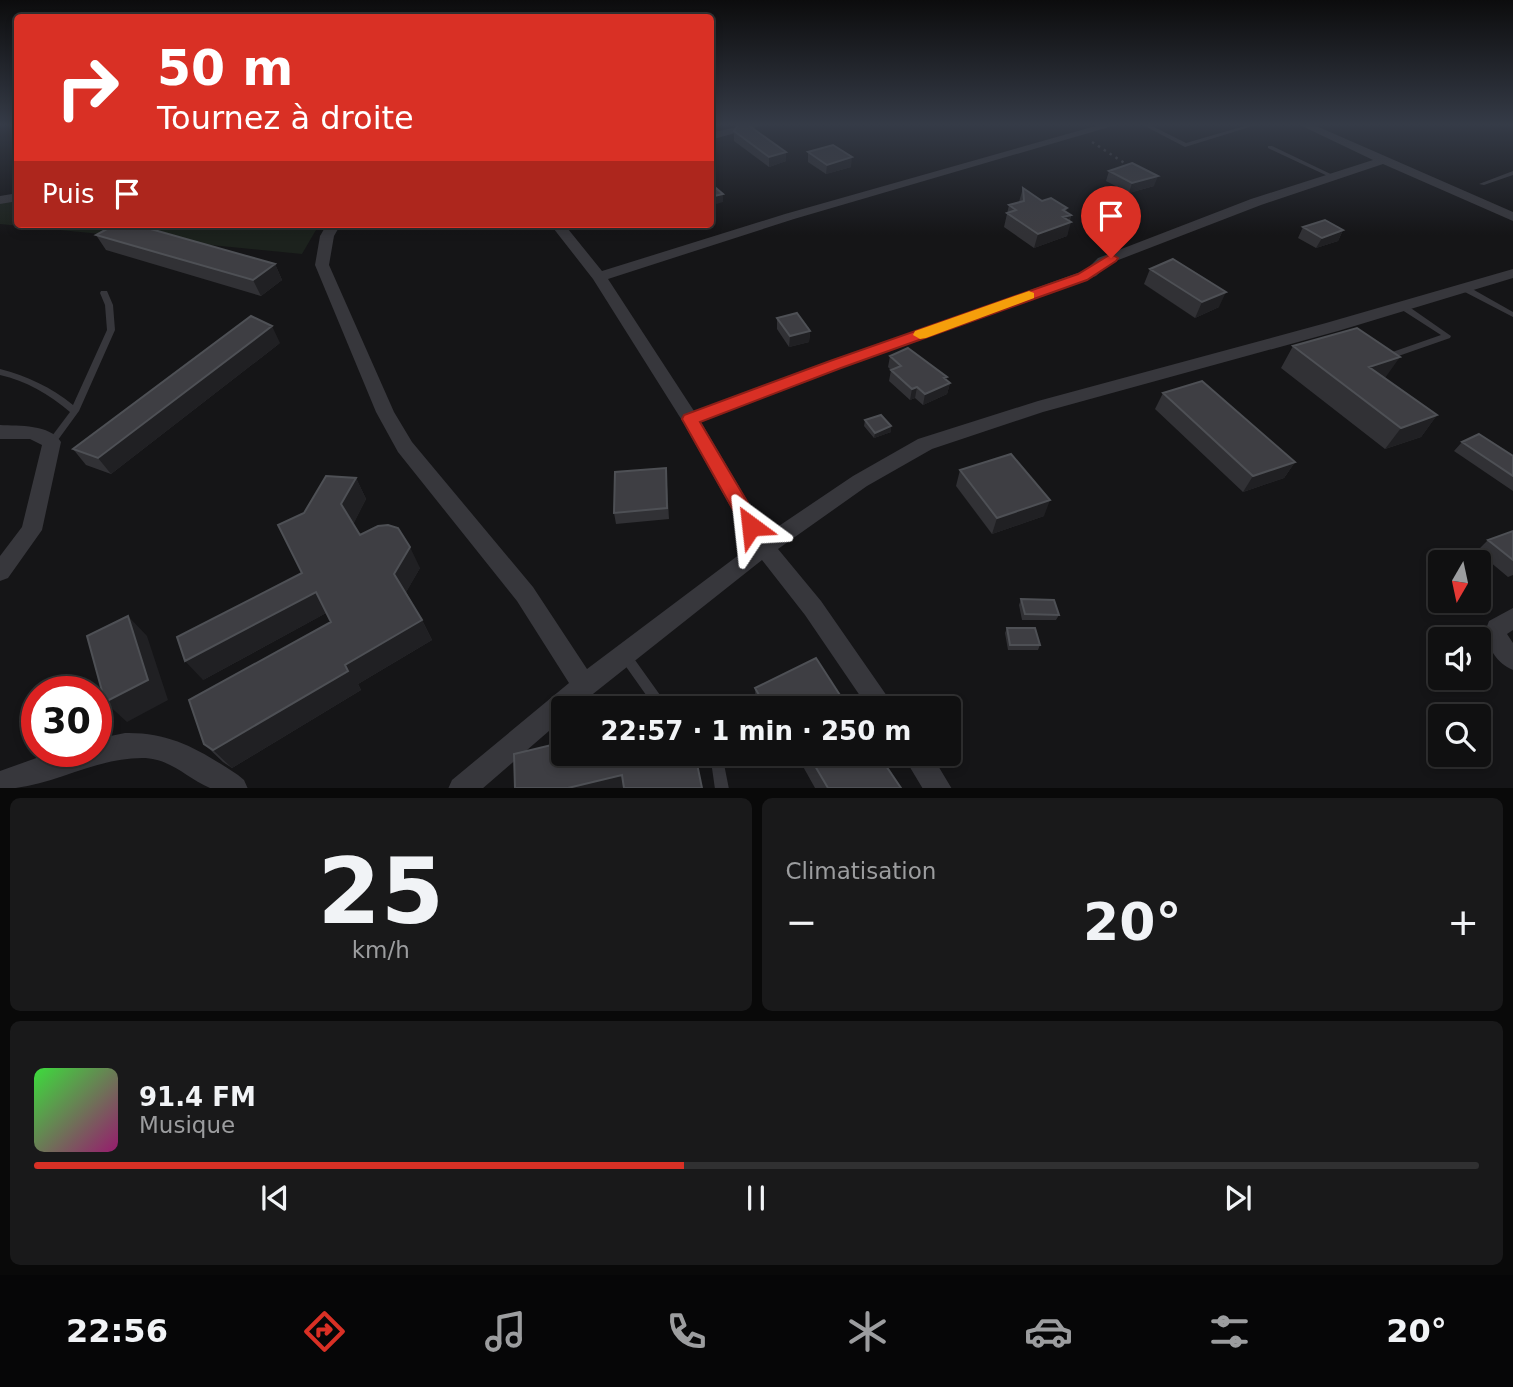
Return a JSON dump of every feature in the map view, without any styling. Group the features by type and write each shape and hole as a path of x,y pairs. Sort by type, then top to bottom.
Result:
{"street":[{"path":"599,277 743,230 974,162"},
{"path":"690,419 835,364 1082,277 1096,271 1103,261 1256,202 1379,162"},
{"path":"1388,162 1513,217"},
{"path":"332,228 327,236 322,265 389,420 421,468 525,594 584,685"},
{"path":"560,228 599,277 690,419 764,547 813,608 875,696"},
{"path":"462,788 584,685 764,547 860,481 925,444 1038,407 1513,273"},
{"path":"0,432 32,433 52,442 32,530 0,572"},
{"path":"1513,618 1497,628 1494,634 1501,647 1513,659"},
{"path":"0,784 89,754 129,745 165,748 233,788"},
{"path":"923,766 938,788"}],"lane":[{"path":"1302,162 1334,177"},
{"path":"1482,184 1513,173"},
{"path":"1464,288 1513,315"},
{"path":"52,442 75,411 111,330 109,305 104,293"},
{"path":"1381,359 1447,337 1402,306"},
{"path":"0,372 28,380 57,396 75,411"},
{"path":"624,654 655,696"},
{"path":"718,766 722,788"}],"path":[{"path":"1122,162 1134,170"}],"shaded area":[{"path":"14,197 14,225 0,224 0,199"},
{"path":"40,228 315,228 302,254"}],"building":[{"path":"1132,163 1158,176 1132,183 1109,171"},
{"path":"714,186 723,194 714,196"},
{"path":"1023,188 1042,201 1051,198 1067,208 1063,210 1071,215 1063,217 1071,222 1038,234 1007,213 1016,210 1009,205 1024,201"},
{"path":"1325,220 1343,230 1322,238 1303,227"},
{"path":"109,228 147,228 275,264 253,280 96,235"},
{"path":"1173,259 1226,292 1202,302 1150,269"},
{"path":"797,313 810,331 790,336 777,318"},
{"path":"251,316 272,326 98,458 73,449"},
{"path":"1357,328 1400,357 1369,367 1437,415 1401,428 1293,346"},
{"path":"908,348 947,377 944,378 950,383 925,394 917,387 912,389 891,370 901,366 890,356"},
{"path":"1202,381 1295,462 1253,476 1163,393"},
{"path":"881,415 891,426 875,433 865,420"},
{"path":"1479,434 1513,456 1513,476 1462,442"},
{"path":"1011,454 1050,500 997,518 960,470"},
{"path":"666,468 667,508 614,513 615,472"},
{"path":"326,476 356,478 341,504 360,535 378,526 398,528 410,547 394,574 422,620 345,665 348,671 213,750 204,744 189,700 331,622 316,592 185,661 177,637 302,573 278,525 304,513"},
{"path":"1513,531 1513,560 1488,540"},
{"path":"1021,599 1054,600 1059,615 1025,614"},
{"path":"128,616 148,680 112,698 112,676 98,676 87,636"},
{"path":"1007,628 1035,628 1040,645 1010,645"},
{"path":"816,658 841,696 760,696 755,688"},
{"path":"551,745 551,766 697,766 702,788 624,788 622,775 568,788 515,788 514,754"},
{"path":"815,766 886,766 901,788 828,788"}],"slow traffic":[{"path":"920,335 1029,296"}],"route":[{"path":"751,526 690,419 835,364 1082,277 1096,271 1103,261 1111,258"}]}
